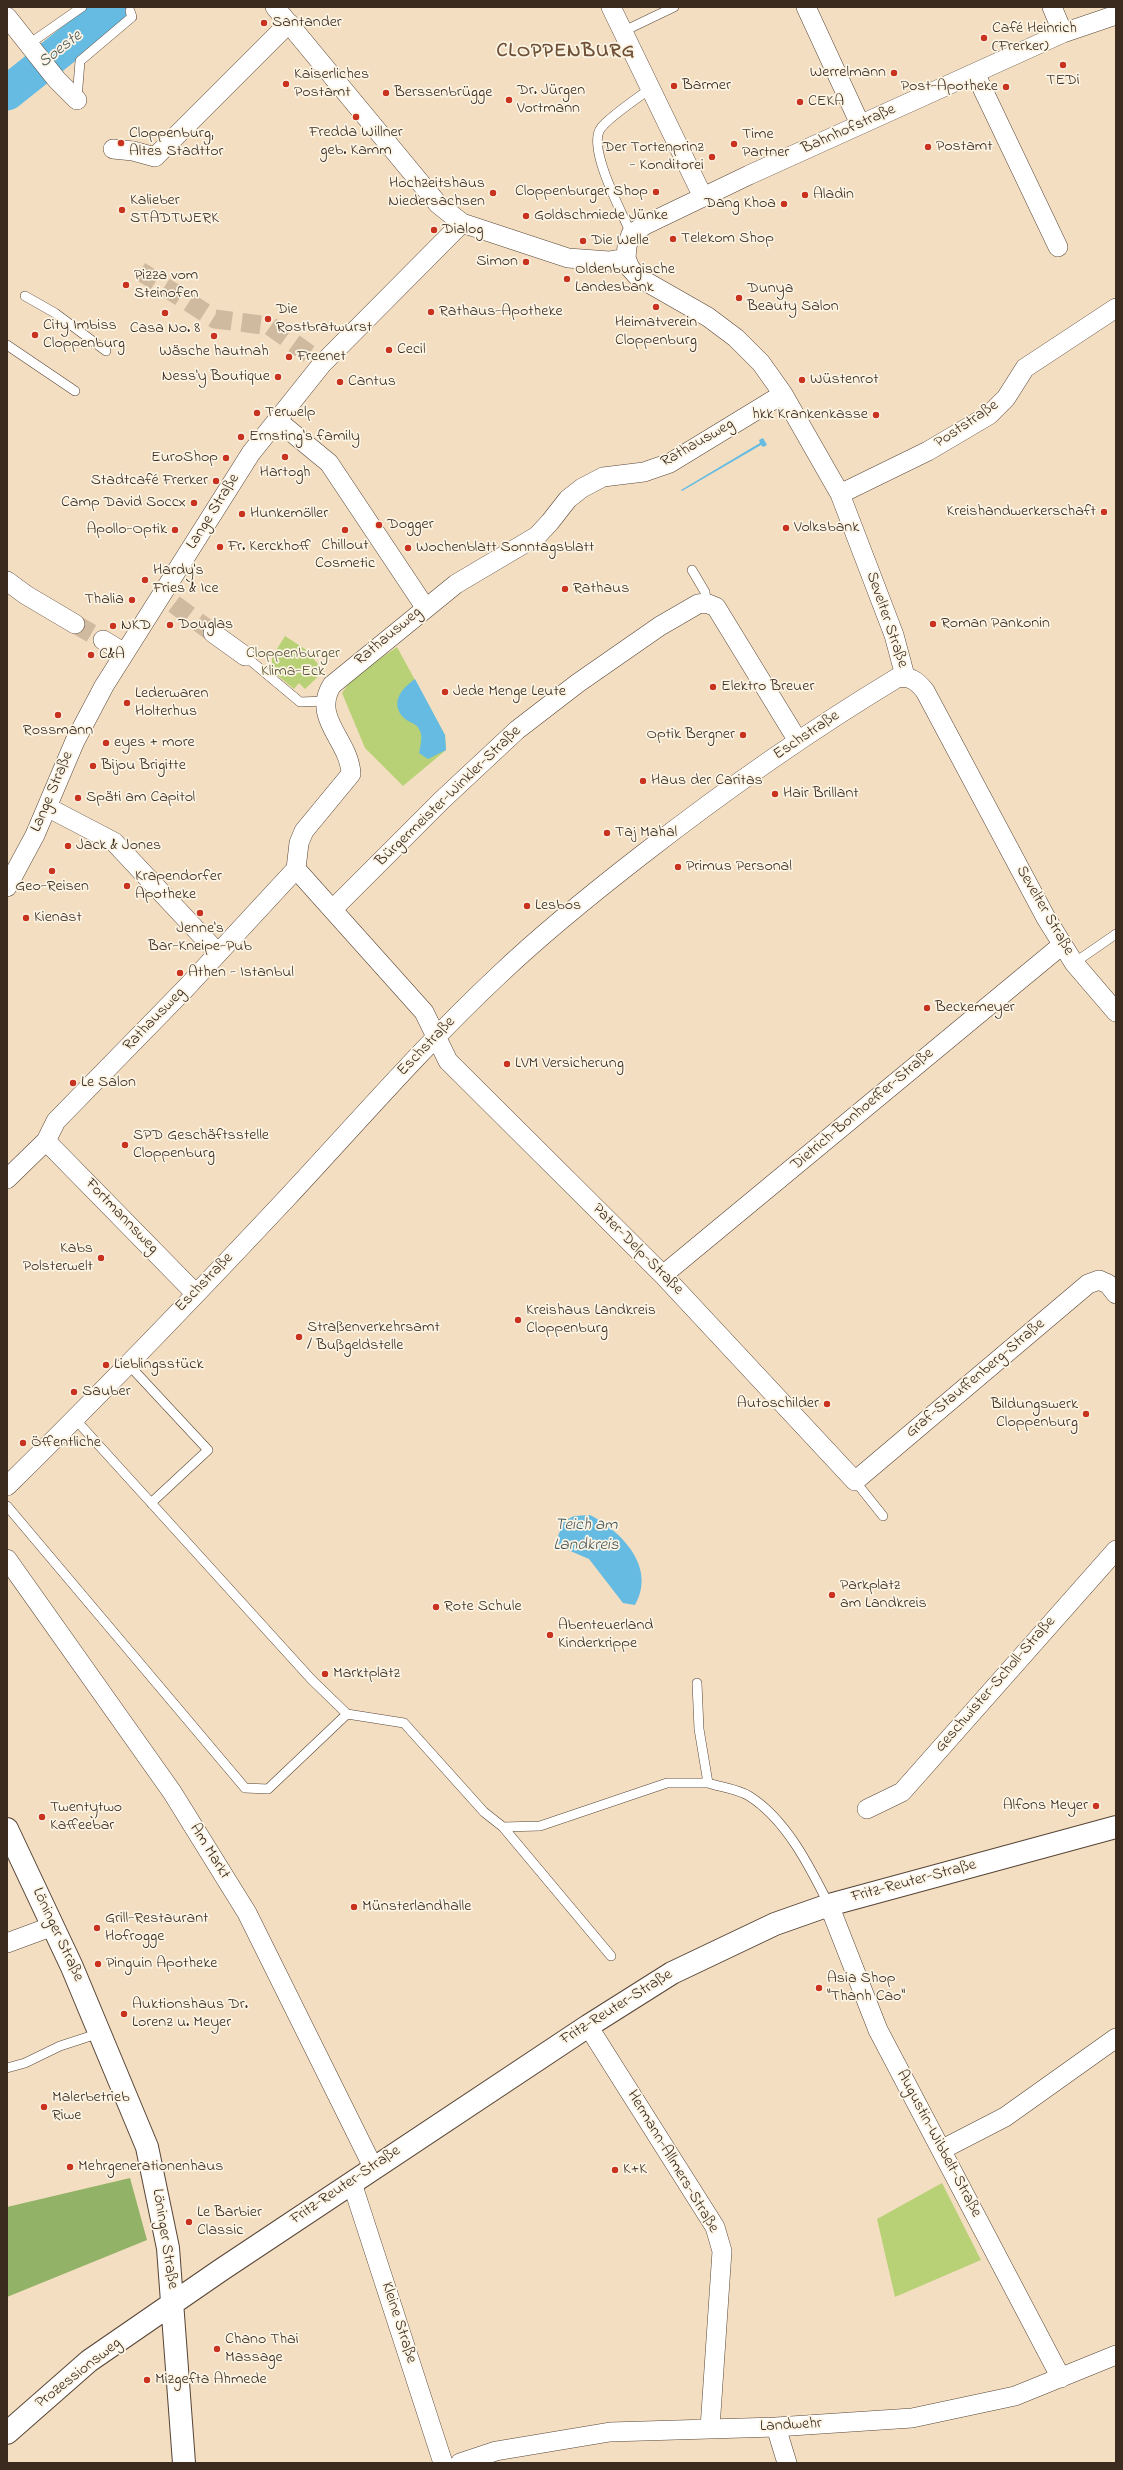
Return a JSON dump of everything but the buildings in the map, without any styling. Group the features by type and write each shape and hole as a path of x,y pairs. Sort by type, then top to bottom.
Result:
{"street":[{"path":"275,7 438,204 462,223 568,258 609,261 626,258 627,246 631,234"},
{"path":"611,7 624,31 703,197"},
{"path":"806,7 860,124"},
{"path":"1052,7 1063,33"},
{"name":"Bahnhofstraße","path":"631,234 703,197 860,124 1063,33 1116,15"},
{"path":"7,17 57,80 77,100"},
{"path":"113,149 133,151 155,158 289,23"},
{"path":"975,73 1058,247"},
{"name":"Lange Straße","path":"7,887 12,864 48,806 75,741 123,652 168,599 251,453 278,421 316,359 462,223"},
{"name":"Sevelter Straße","path":"626,258 638,278 708,317 736,338 760,363 783,394 840,494 894,635 905,676 917,681 925,691 1062,945 1074,963 1116,1012"},
{"name":"Poststraße","path":"840,494 928,451 989,415 1006,398 1025,368 1116,308"},
{"name":"Rathausweg","path":"325,701 332,685 424,607 456,584 537,536 568,499 582,488 603,478 644,472 670,463 783,394"},
{"path":"278,421 328,463 359,506 424,607"},
{"path":"7,581 26,595 75,624"},
{"path":"706,602 716,607 722,615 798,741"},
{"name":"Bürgermeister-Winkler-Straße","path":"334,908 502,743 578,683 654,631 698,604 706,602"},
{"path":"213,633 245,656"},
{"path":"103,640 123,652"},
{"name":"Eschstraße","path":"7,1486 128,1364 437,1036 500,973 603,885 708,803 798,741 886,684 897,678 905,676"},
{"path":"325,701 326,717 350,761 351,774 304,831 299,843 296,869 334,908 424,1012 437,1036"},
{"path":"48,806 114,842 218,953"},
{"name":"Rathausweg","path":"7,1179 46,1141 56,1121 218,953 296,869"},
{"name":"Dietrich-Bonhoeffer-Straße","path":"663,1275 1062,945"},
{"name":"Pater-Delp-Straße","path":"437,1036 448,1061 663,1275 855,1481"},
{"name":"Fortmannsweg","path":"46,1141 195,1293"},
{"name":"Graf-Stauffenberg-Straße","path":"855,1481 1088,1284 1099,1280 1108,1284 1116,1294"},
{"name":"Geschwister-Scholl-Straße","path":"867,1809 902,1792 1116,1550"},
{"name":"Am Markt","path":"7,1559 172,1792 247,1913 373,2167"},
{"name":"Fritz-Reuter-Straße","path":"173,2304 221,2270 352,2183 373,2167 588,2026 672,1973 775,1924 829,1905 1116,1827"},
{"name":"Löninger Straße","path":"7,1829 53,1926 148,2147 168,2248 173,2304 174,2350 184,2463"},
{"name":"Augustin-Wibbelt-Straße","path":"829,1905 878,2030 1061,2378"},
{"path":"7,1943 53,1926"},
{"name":"Hermann-Allmers-Straße","path":"588,2026 715,2227 722,2251 710,2428"},
{"path":"941,2150 1005,2117 1116,2038"},
{"name":"Kleine Straße","path":"352,2183 443,2463"},
{"name":"Prozessionsweg","path":"7,2433 89,2361 173,2304"},
{"name":"Landwehr","path":"460,2463 496,2451 610,2432 776,2427 912,2418 1015,2396 1116,2355"},
{"path":"776,2427 787,2463"}],"lane":[{"path":"32,48 82,7"},
{"path":"624,31 674,7"},
{"path":"77,100 80,61 132,17 130,11"},
{"path":"631,234 604,170 596,143 600,128 651,88"},
{"path":"25,296 55,313 106,351"},
{"path":"7,346 75,391"},
{"path":"692,570 705,592 706,602"},
{"path":"245,656 300,702 325,701"},
{"path":"1074,963 1116,934"},
{"path":"128,1364 208,1450 151,1503"},
{"path":"75,1419 311,1678 347,1714 404,1723 484,1812 503,1827 611,1956"},
{"path":"855,1481 883,1516"},
{"path":"7,1506 246,1788 268,1789 347,1714"},
{"path":"697,1683 699,1729 708,1783"},
{"path":"503,1827 540,1826 667,1783 708,1783 748,1796 771,1814 805,1861 829,1905"},
{"path":"7,2068 100,2033"}],"green space":[{"name":"Cloppenburger Klima-Eck","path":"285,636 305,649 324,671 305,689 299,683 294,689 272,671 272,657"},
{"path":"397,647 445,735 446,750 403,786 365,748 342,693 353,677"},
{"path":"130,2178 147,2240 7,2297 7,2207"},
{"path":"942,2183 981,2260 895,2297 877,2219"}],"water":[{"path":"763,438 767,445 763,447 761,445 682,491 681,490 760,443 759,440"},
{"path":"415,679 445,735 446,750 428,759 419,753 421,733 415,725 404,718 400,712 397,701 402,691"},
{"name":"Teich am Landkreis","path":"590,1515 613,1530 624,1540 639,1564 642,1577 641,1591 635,1605 623,1603 589,1559 561,1547 556,1541 564,1521 574,1516"}],"waterway":[{"name":"Soeste","path":"7,93 115,7"}],"tunnel":[{"path":"140,271 215,319 270,326 309,354"},
{"path":"174,604 213,633"},
{"path":"75,624 103,640"}],"place":[{"name":"Santander","path":"264,23"},
{"name":"Café Heinrich (Frerker)","path":"984,38"},
{"name":"TEDi","path":"1063,65"},
{"name":"Werrelmann","path":"894,73"},
{"name":"Kaiserliches Postamt","path":"286,84"},
{"name":"Barmer","path":"674,86"},
{"name":"Post-Apotheke","path":"1006,87"},
{"name":"Berssenbrügge","path":"386,93"},
{"name":"Dr. Jürgen Vortmann","path":"509,100"},
{"name":"CEKA","path":"800,102"},
{"name":"Fredda Willner geb. Kamm","path":"356,117"},
{"name":"Cloppenburg, Altes Stadttor","path":"121,143"},
{"name":"Time Partner","path":"734,144"},
{"name":"Postamt","path":"928,147"},
{"name":"Der Tortenprinz - Konditorei","path":"712,157"},
{"name":"Cloppenburger Shop","path":"656,192"},
{"name":"Hochzeitshaus Niedersachsen","path":"493,193"},
{"name":"Aladin","path":"805,195"},
{"name":"Dang Khoa","path":"784,204"},
{"name":"Kalieber STADTWERK","path":"122,210"},
{"name":"Goldschmiede Jünke","path":"526,216"},
{"name":"Dialog","path":"434,230"},
{"name":"Telekom Shop","path":"673,239"},
{"name":"Die Welle","path":"583,241"},
{"name":"Simon","path":"526,262"},
{"name":"Oldenburgische Landesbank","path":"567,279"},
{"name":"Pizza vom Steinofen","path":"126,285"},
{"name":"Dunya Beauty Salon","path":"739,298"},
{"name":"Heimatverein Cloppenburg","path":"656,307"},
{"name":"Rathaus-Apotheke","path":"431,312"},
{"name":"Casa No. 8","path":"165,313"},
{"name":"Die Rostbratwurst","path":"268,319"},
{"name":"City Imbiss Cloppenburg","path":"35,335"},
{"name":"Wäsche hautnah","path":"214,336"},
{"name":"Cecil","path":"389,350"},
{"name":"Freenet","path":"289,357"},
{"name":"Ness'y Boutique","path":"278,377"},
{"name":"Wüstenrot","path":"802,380"},
{"name":"Cantus","path":"340,382"},
{"name":"Terwelp","path":"257,413"},
{"name":"hkk Krankenkasse","path":"876,415"},
{"name":"Ernsting's family","path":"241,437"},
{"name":"Hartogh","path":"285,457"},
{"name":"EuroShop","path":"226,458"},
{"name":"Stadtcafé Frerker","path":"216,481"},
{"name":"Camp David Soccx","path":"194,503"},
{"name":"Kreishandwerkerschaft","path":"1104,512"},
{"name":"Hunkemöller","path":"242,514"},
{"name":"Dogger","path":"379,525"},
{"name":"Volksbank","path":"786,528"},
{"name":"Apollo-Optik","path":"175,530"},
{"name":"Chillout Cosmetic","path":"345,530"},
{"name":"Fr. Kerckhoff","path":"220,547"},
{"name":"Wochenblatt Sonntagsblatt","path":"408,548"},
{"name":"Hardy's Fries & Ice","path":"145,580"},
{"name":"Rathaus","path":"565,589"},
{"name":"Thalia","path":"132,600"},
{"name":"Roman Pankonin","path":"933,624"},
{"name":"Douglas","path":"170,625"},
{"name":"NKD","path":"113,626"},
{"name":"C&A","path":"91,655"},
{"name":"Elektro Breuer","path":"713,687"},
{"name":"Jede Menge Leute","path":"445,692"},
{"name":"Lederwaren Holterhus","path":"127,703"},
{"name":"Rossmann","path":"58,715"},
{"name":"Optik Bergner","path":"743,735"},
{"name":"eyes + more","path":"106,743"},
{"name":"Bijou Brigitte","path":"93,766"},
{"name":"Haus der Caritas","path":"643,781"},
{"name":"Hair Brillant","path":"775,794"},
{"name":"Späti am Capitol","path":"78,798"},
{"name":"Taj Mahal","path":"607,833"},
{"name":"Jack & Jones","path":"68,846"},
{"name":"Primus Personal","path":"678,867"},
{"name":"Geo-Reisen","path":"52,871"},
{"name":"Krapendorfer Apotheke","path":"127,886"},
{"name":"Lesbos","path":"527,906"},
{"name":"Jenne's Bar-Kneipe-Pub","path":"200,913"},
{"name":"Kienast","path":"26,918"},
{"name":"Athen - Istanbul","path":"180,973"},
{"name":"Beckemeyer","path":"927,1008"},
{"name":"LVM Versicherung","path":"507,1064"},
{"name":"Le Salon","path":"73,1083"},
{"name":"SPD Geschäftsstelle Cloppenburg","path":"125,1145"},
{"name":"Kabs Polsterwelt","path":"101,1258"},
{"name":"Kreishaus Landkreis Cloppenburg","path":"518,1320"},
{"name":"Straßenverkehrsamt / Bußgeldstelle","path":"299,1337"},
{"name":"Lieblingsstück","path":"106,1365"},
{"name":"Sauber","path":"74,1392"},
{"name":"Autoschilder","path":"827,1404"},
{"name":"Bildungswerk Cloppenburg","path":"1086,1414"},
{"name":"Öffentliche","path":"23,1443"},
{"name":"Parkplatz am Landkreis","path":"832,1595"},
{"name":"Rote Schule","path":"436,1607"},
{"name":"Abenteuerland Kinderkrippe","path":"550,1635"},
{"name":"Marktplatz","path":"325,1674"},
{"name":"Alfons Meyer","path":"1096,1806"},
{"name":"Twentytwo Kaffeebar","path":"42,1817"},
{"name":"Münsterlandhalle","path":"354,1907"},
{"name":"Grill-Restaurant Hofrogge","path":"97,1928"},
{"name":"Pinguin Apotheke","path":"98,1964"},
{"name":"Asia Shop \"Thanh Cao\"","path":"819,1988"},
{"name":"Auktionshaus Dr. Lorenz u. Meyer","path":"124,2014"},
{"name":"Malerbetrieb Riwe","path":"44,2107"},
{"name":"Mehrgenerationenhaus","path":"70,2167"},
{"name":"K+K","path":"615,2170"},
{"name":"Le Barbier Classic","path":"189,2222"},
{"name":"Chano Thai Massage","path":"217,2349"},
{"name":"Mizgefta Ahmede","path":"147,2380"}],"district":[{"name":"CLOPPENBURG","path":"566,53"}]}
